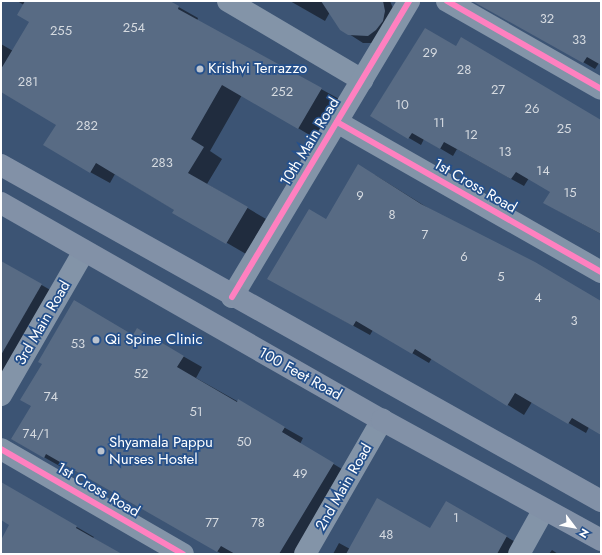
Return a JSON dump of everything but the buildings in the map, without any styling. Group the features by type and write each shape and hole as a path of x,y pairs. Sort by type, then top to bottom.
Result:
{"main road":[{"path":"1,165 232,297 601,501"},
{"name":"100 Feet Road","path":"1,203 382,420 601,540"}],"street":[{"path":"228,1 362,80"},
{"name":"10th Main Road","path":"232,297 409,1"},
{"path":"448,1 601,89"},
{"name":"1st Cross Road","path":"337,122 601,272"},
{"name":"3rd Main Road","path":"1,394 84,251"},
{"name":"2nd Main Road","path":"305,554 382,420"},
{"name":"1st Cross Road","path":"1,449 183,554"},
{"path":"519,554 544,509"}],"cycle path":[{"path":"232,297 409,1"},
{"path":"447,1 601,89"},
{"path":"337,122 601,272"},
{"path":"1,449 183,554"}],"place":[{"name":"Krishvi Terrazzo","path":"200,69"},
{"name":"Qi Spine Clinic","path":"96,340"},
{"name":"Shyamala Pappu Nurses Hostel","path":"101,451"}]}
